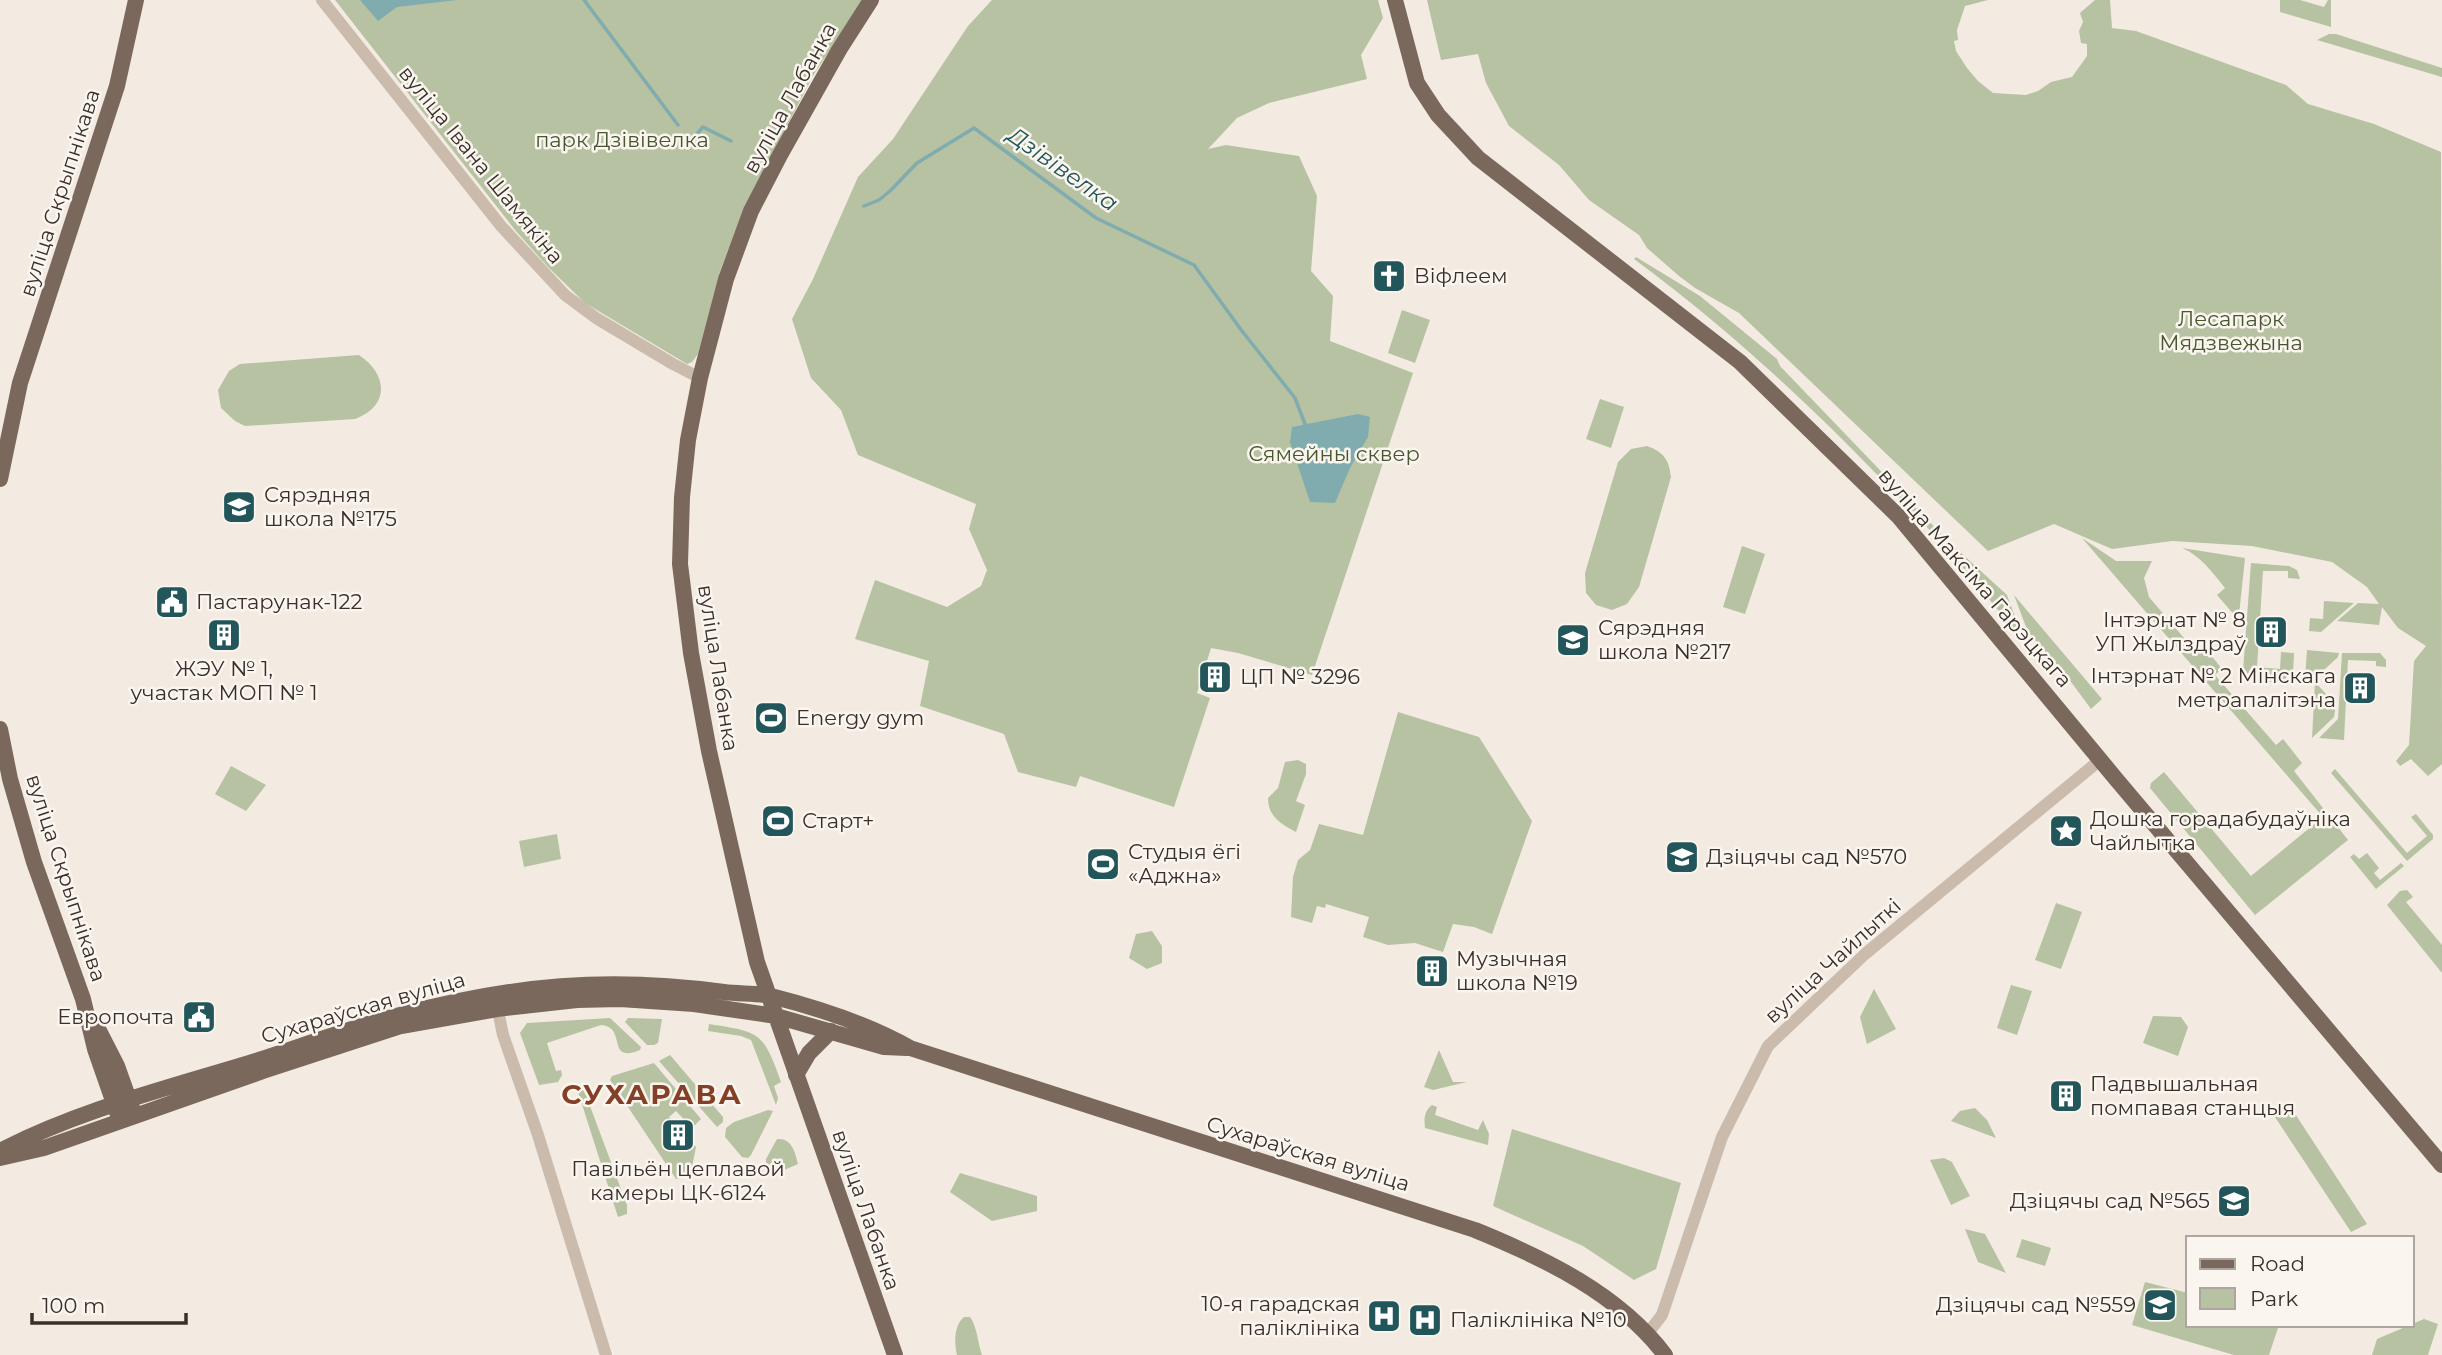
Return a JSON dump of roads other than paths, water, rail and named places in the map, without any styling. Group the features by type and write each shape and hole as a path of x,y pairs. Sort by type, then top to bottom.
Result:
{"main road":[{"name":"вуліца Скрыпнікава","path":"0,478 20,383 117,86 136,0"},
{"name":"вуліца Лабанка","path":"871,0 780,155 751,211 726,279 700,377 688,440 682,497 680,564 691,653 709,751 757,962 895,1355"},
{"name":"вуліца Максіма Гарэцкага","path":"1395,0 1417,83 1438,115 1478,158 1740,362 1898,516 2442,1165"},
{"name":"вуліца Скрыпнікава","path":"0,729 10,779 34,862 83,999 117,1066 121,1102 127,1119"},
{"path":"729,992 739,989 751,980 757,962"},
{"name":"Сухараўская вуліца","path":"0,1158 44,1148 251,1075 401,1026 496,1001 577,984 620,983 648,983 769,996 887,1035 910,1048 1475,1230 1570,1274 1648,1333 1665,1355"},
{"name":"Сухараўская вуліца","path":"0,1151 121,1102 397,1015 496,1001 620,999 694,1004 776,1016 884,1047 910,1048"},
{"path":"796,1075 809,1053 831,1031"}],"street":[{"name":"вуліца Івана Шамякіна","path":"323,0 501,226 565,295 596,318 700,377"},
{"name":"вуліца Чайлыткі","path":"1648,1333 1662,1315 1722,1137 1768,1045 1865,954 2100,760"},
{"path":"496,1001 503,1035 538,1135 606,1355"}],"water":[{"path":"360,0 457,0 397,7 378,21"},
{"path":"1358,414 1370,417 1368,437 1350,468 1335,503 1310,502 1290,442 1292,427"}],"waterway":[{"name":"Дзівівелка","path":"584,0 678,125"},
{"name":"Дзівівелка","path":"695,136 703,127 731,141"},
{"name":"Дзівівелка","path":"864,206 879,200 917,163 974,128 1096,218 1194,265 1295,398 1305,424"}],"place":[{"name":"Віфлеем","path":"1389,276"},
{"name":"Сярэдняя школа №175","path":"239,507"},
{"name":"Пастарунак-122","path":"172,602"},
{"name":"Інтэрнат № 8 УП Жылздраў","path":"2271,632"},
{"name":"ЖЭУ № 1, участак МОП № 1","path":"224,635"},
{"name":"Сярэдняя школа №217","path":"1573,640"},
{"name":"ЦП № 3296","path":"1215,677"},
{"name":"Інтэрнат № 2 Мінскага метрапалітэна","path":"2360,688"},
{"name":"Energy gym","path":"771,718"},
{"name":"Старт+","path":"778,821"},
{"name":"Дошка горадабудаўніка Чайлытка","path":"2066,831"},
{"name":"Дзіцячы сад №570","path":"1682,857"},
{"name":"Студыя ёгі «Аджна»","path":"1103,864"},
{"name":"Музычная школа №19","path":"1432,971"},
{"name":"Европочта","path":"199,1017"},
{"name":"Падвышальная помпавая станцыя","path":"2066,1096"},
{"name":"Павільён цеплавой камеры ЦК-6124","path":"678,1135"},
{"name":"Дзіцячы сад №565","path":"2234,1201"},
{"name":"Дзіцячы сад №559","path":"2160,1305"},
{"name":"10-я гарадская паліклініка","path":"1384,1316"},
{"name":"Паліклініка №10","path":"1425,1320"}],"district":[{"name":"СУХАРАВА","path":"652,1094"}],"park label":[{"name":"парк Дзівівелка","path":"622,140"},
{"name":"Лесапарк Мядзвежына","path":"2231,331"},
{"name":"Сямейны сквер","path":"1334,454"}]}
